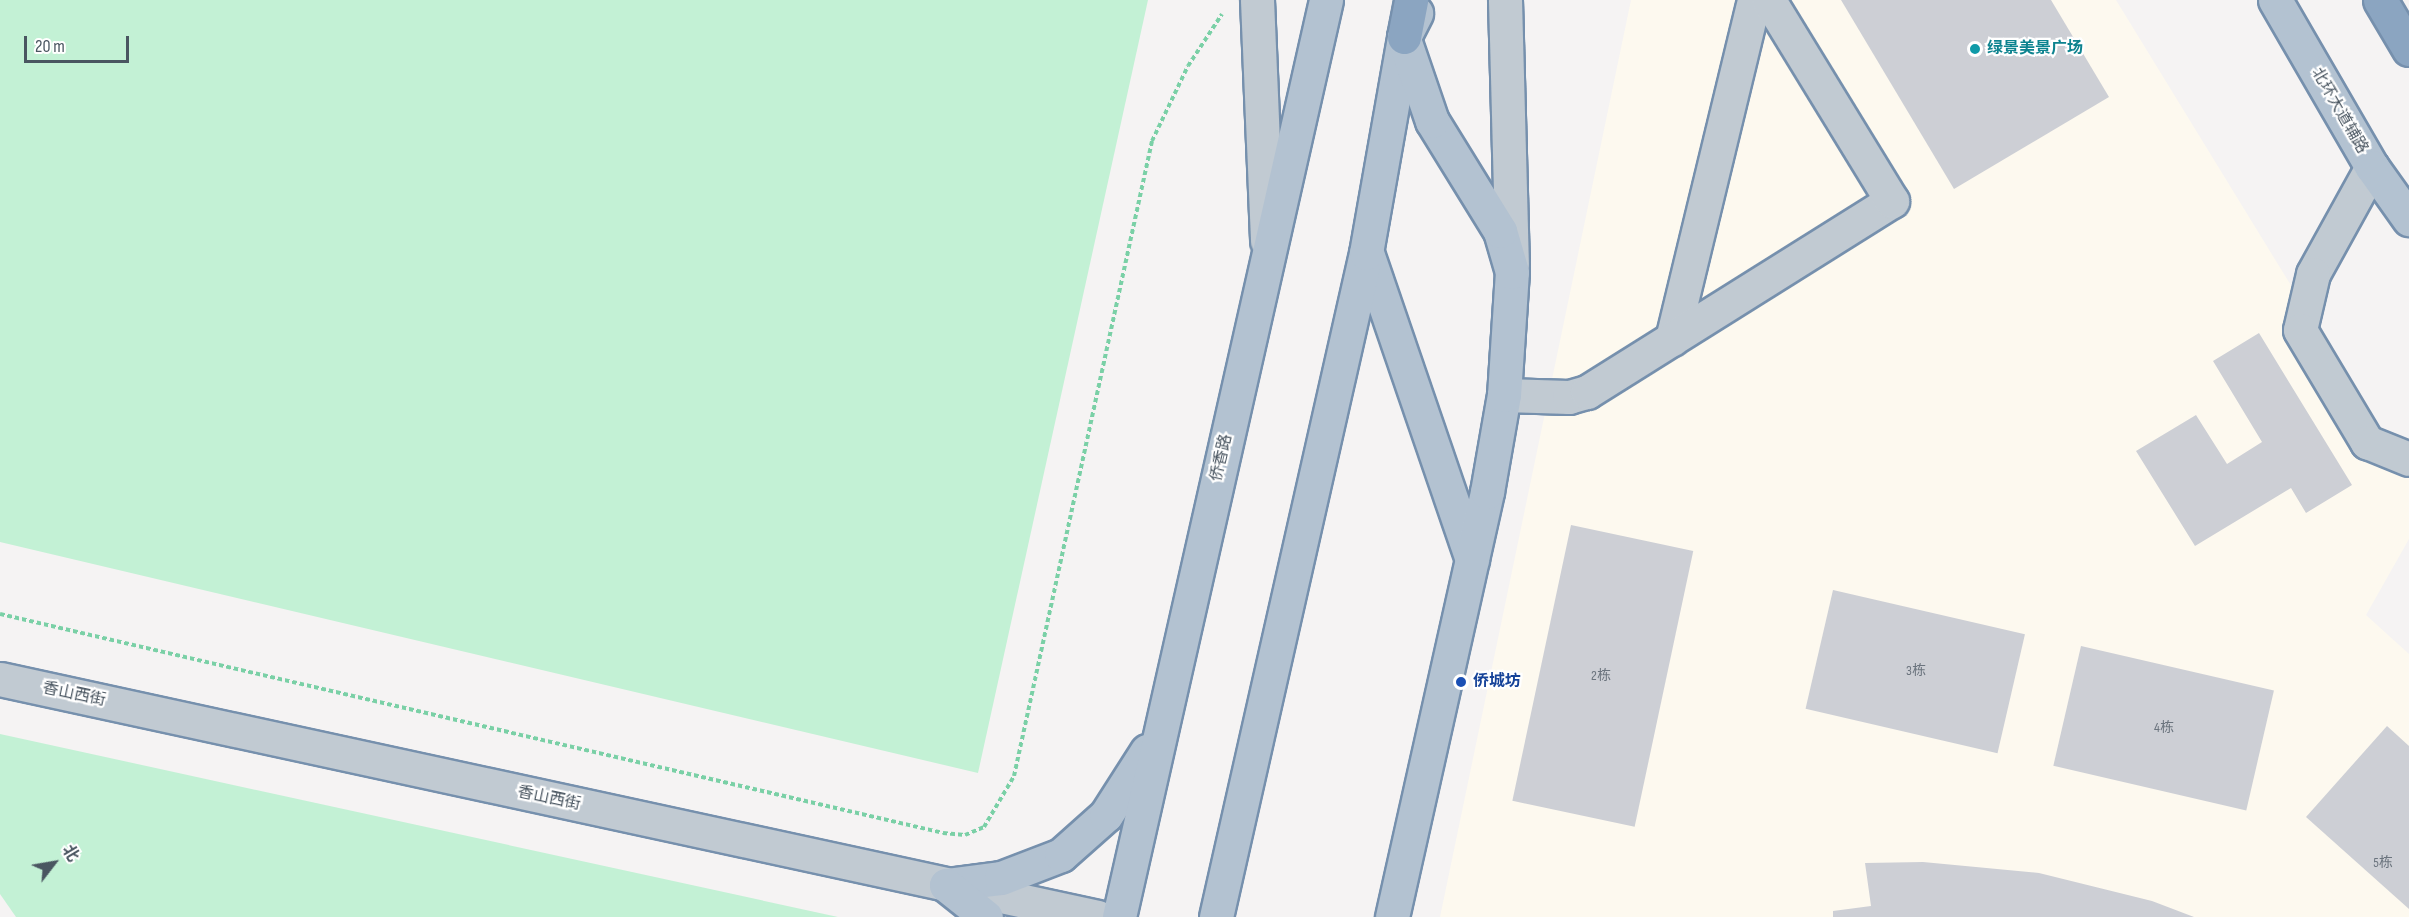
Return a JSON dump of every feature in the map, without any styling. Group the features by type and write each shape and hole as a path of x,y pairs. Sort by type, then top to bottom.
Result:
{"highway":[{"path":"1404,37 1411,0"},
{"path":"2380,0 2409,49"}],"main road":[{"name":"侨香路","path":"1119,917 1326,0"},
{"path":"1216,917 1366,253 1404,37 1422,0"},
{"name":"北环大道辅路","path":"2275,0 2372,167 2409,219"},
{"path":"1392,917 1473,561 1504,395 1512,272 1500,231 1432,121 1404,37"},
{"path":"1366,253 1473,561"},
{"path":"946,885 1001,878 1061,855 1106,815 1164,717"},
{"path":"946,885 967,917"},
{"path":"946,885 986,917"}],"street":[{"path":"1257,0 1268,255"},
{"path":"1505,0 1512,272"},
{"path":"1672,339 1754,0"},
{"path":"1504,395 1569,397 1587,392 1892,201 1769,0"},
{"path":"2372,167 2313,274 2300,330 2367,442 2409,459"},
{"name":"香山西街","path":"0,679 1098,917"}],"path":[{"path":"0,614 943,833 965,835 984,827 1014,776 1152,141 1188,66 1225,9"}],"shaded area":[{"path":"1631,0 2116,0 2409,478 2409,539 2366,615 2409,654 2409,917 1440,917"}],"green space":[{"path":"0,0 1148,0 978,773 0,542"},
{"path":"0,734 838,917 16,917 0,894"}],"building":[{"name":"绿景美景广场","path":"1841,0 2051,0 2109,97 1954,189"},
{"path":"2259,333 2352,485 2306,513 2291,488 2195,546 2136,451 2196,415 2227,464 2262,442 2213,361"},
{"path":"1571,525 1693,551 1635,827 1512,801"},
{"path":"1833,590 2025,634 1998,753 1806,709"},
{"path":"2081,646 2274,691 2246,810 2053,766"},
{"path":"2387,726 2409,746 2409,909 2306,817"},
{"path":"1923,862 2039,873 2152,901 2194,917 1833,917 1833,911 1871,906 1865,863"}],"place":[{"name":"绿景美景广场","path":"1975,49"},
{"name":"侨城坊","path":"1461,682"}]}
